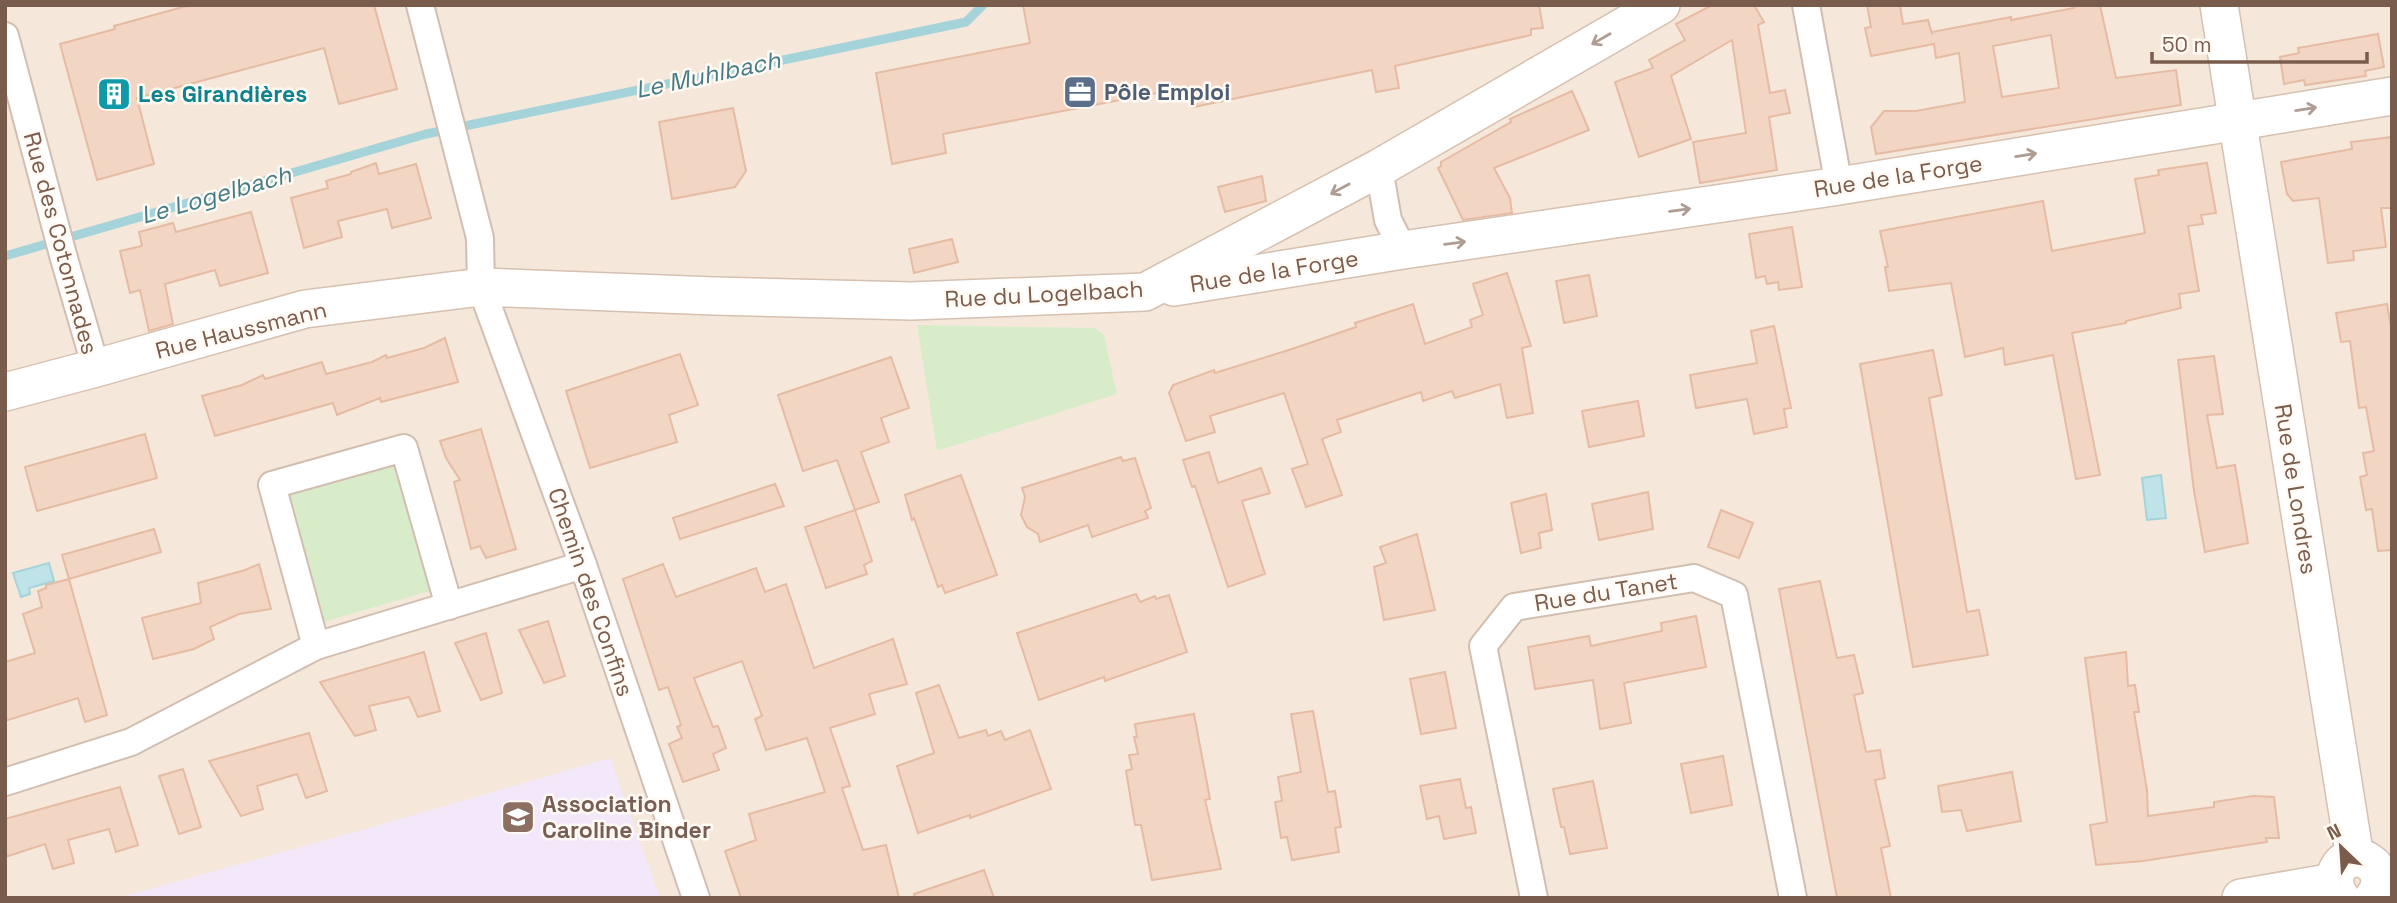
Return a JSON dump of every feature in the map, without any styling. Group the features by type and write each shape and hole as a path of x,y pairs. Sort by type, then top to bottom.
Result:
{"street":[{"name":"Chemin des Confins","path":"420,5 480,238 481,287 583,565 696,898"},
{"name":"Rue du Logelbach","path":"481,287 911,301 1145,292 1378,168 1661,5"},
{"path":"1806,5 1839,186"},
{"name":"Rue de Londres","path":"2219,5 2362,881"},
{"name":"Rue des Cotonnades","path":"5,36 96,368"},
{"name":"Rue de la Forge","path":"1145,292 1403,250 1839,186 2392,96"},
{"path":"1378,168 1388,219 1403,250"},
{"name":"Rue Haussmann","path":"5,392 305,309 481,287"},
{"path":"316,646 272,485 404,448 449,606"},
{"path":"5,782 131,742 316,646 583,565"},
{"name":"Rue du Tanet","path":"1534,898 1483,646 1514,607 1694,578 1734,595 1793,898"},
{"path":"2241,898 2362,881"}],"shaded area":[{"path":"5,5 2392,5 2392,898 5,898"},
{"name":"Association Caroline Binder","path":"610,758 660,898 118,898 369,828"}],"green space":[{"path":"917,325 1095,328 1104,335 1117,394 937,451"},
{"path":"401,463 437,589 319,623 285,495"}],"water":[{"path":"2161,475 2166,518 2147,520 2142,478"},
{"path":"49,563 54,581 29,588 30,594 21,597 13,573"}],"building":[{"name":"Les Girandières","path":"190,5 374,5 397,89 339,104 324,48 137,98 154,164 97,180 60,44"},
{"path":"1023,5 1539,5 1543,28 1531,29 1531,35 1395,66 1399,88 1376,92 1372,70 1194,107 1188,87 943,134 946,153 892,164 876,73 1030,43"},
{"path":"1712,5 1754,5 1764,22 1758,25 1770,93 1785,90 1790,113 1769,117 1777,170 1700,183 1693,142 1746,133 1732,40 1671,76 1691,139 1639,157 1615,82 1653,68 1649,60 1685,40 1676,24"},
{"path":"1867,5 1900,5 1903,24 1928,20 1932,34 2011,17 2011,20 2074,8 2074,5 2100,5 2116,78 2176,70 2181,105 1876,154 1871,127 1884,111 1916,111 1965,102 1959,53 1936,58 1934,44 1871,56 1865,28 1871,27","holes":["2051,35 2059,88 2002,97 1993,46"]},
{"path":"2378,34 2384,67 2365,71 2366,76 2305,85 2304,80 2284,84 2280,57 2299,53 2298,48"},
{"path":"1572,91 1589,130 1494,168 1510,198 1512,213 1463,220 1438,168 1441,162 1511,122 1510,119"},
{"path":"733,108 746,171 735,187 672,199 659,122"},
{"path":"2392,137 2392,208 2381,208 2386,247 2353,251 2354,260 2328,263 2319,198 2293,201 2287,194 2281,162 2352,149 2351,142"},
{"path":"376,163 379,174 416,164 431,218 392,228 387,209 338,221 342,237 304,248 291,198 328,188 326,181"},
{"path":"2207,163 2216,213 2201,215 2203,224 2188,226 2199,291 2179,294 2181,308 2126,323 2072,333 2100,475 2076,479 2053,355 2005,365 2003,348 1965,357 1951,283 1889,291 1885,267 1888,267 1880,231 2043,201 2052,251 2145,233 2135,179 2159,175 2158,170"},
{"path":"1262,176 1266,201 1225,212 1218,187"},
{"path":"251,212 268,273 220,286 215,270 165,284 173,324 149,331 140,290 130,293 120,251 142,246 139,232 173,223 176,232"},
{"path":"1792,227 1802,287 1779,290 1778,282 1767,284 1765,276 1756,278 1749,234"},
{"path":"952,239 958,262 914,273 909,249"},
{"path":"1507,273 1531,346 1522,348 1533,413 1507,418 1500,384 1455,398 1452,391 1423,401 1421,392 1337,420 1341,432 1322,439 1342,495 1306,507 1292,469 1308,464 1284,393 1210,416 1215,432 1186,441 1169,393 1173,385 1214,370 1215,373 1295,348 1356,327 1355,323 1413,304 1425,344 1472,327 1470,320 1483,315 1473,284"},
{"path":"1589,275 1597,316 1564,323 1556,281"},
{"path":"2387,304 2392,332 2392,550 2378,551 2372,509 2366,510 2360,477 2367,475 2363,453 2374,451 2366,407 2359,408 2350,341 2341,342 2336,313"},
{"path":"1774,326 1791,408 1784,409 1787,427 1754,434 1747,399 1696,408 1690,375 1757,363 1751,331"},
{"path":"445,338 458,382 381,402 380,398 337,415 333,403 215,436 202,396 242,385 263,375 265,379 322,362 326,374 372,362 386,355 387,358 424,348"},
{"path":"1933,350 1942,395 1929,398 1967,612 1979,610 1988,655 1913,667 1860,364"},
{"path":"680,354 698,405 669,415 677,442 590,468 566,391"},
{"path":"2214,356 2223,414 2207,415 2217,468 2235,465 2248,543 2205,552 2194,491 2178,360"},
{"path":"891,357 909,408 881,418 889,442 861,452 879,502 855,510 837,460 803,471 778,395"},
{"path":"1638,401 1644,436 1589,447 1582,411"},
{"path":"481,429 516,549 486,558 480,546 471,549 454,482 460,480 446,458 440,441"},
{"path":"145,434 157,478 37,511 25,467"},
{"path":"1209,452 1218,483 1261,468 1270,493 1242,501 1265,574 1228,587 1195,486 1192,487 1183,460"},
{"path":"1121,457 1123,461 1135,458 1151,508 1145,511 1148,518 1092,537 1088,525 1040,542 1038,534 1027,527 1021,515 1025,497 1022,488"},
{"path":"961,475 997,575 945,593 942,585 938,587 905,495"},
{"path":"775,484 784,506 680,539 673,518"},
{"path":"1648,492 1653,529 1599,540 1592,504"},
{"path":"1546,494 1552,530 1539,533 1541,548 1521,553 1511,503"},
{"path":"855,510 872,561 864,565 867,574 826,588 805,527"},
{"path":"1721,510 1753,523 1739,558 1708,547"},
{"path":"154,529 161,552 69,579 62,555"},
{"path":"1417,534 1435,610 1384,620 1374,567 1386,563 1380,547"},
{"path":"259,564 271,609 239,614 210,627 214,639 194,649 153,659 142,618 201,603 198,583"},
{"path":"663,564 676,597 756,568 765,592 786,584 814,668 893,639 907,684 869,694 875,714 830,728 850,786 842,788 863,850 886,845 899,898 741,898 725,851 756,840 749,814 825,792 807,738 766,750 755,719 762,716 742,661 694,678 713,727 718,726 726,748 713,754 719,770 683,782 669,744 682,738 677,727 681,725 668,687 659,690 623,579"},
{"path":"69,579 107,715 85,722 78,698 5,721 5,662 35,653 23,614 42,607 38,591 46,588 46,585"},
{"path":"1820,581 1837,658 1854,655 1863,693 1854,695 1866,752 1880,750 1885,778 1875,780 1890,846 1881,848 1891,898 1837,898 1779,589"},
{"path":"1136,594 1140,602 1155,596 1156,599 1169,595 1187,652 1105,681 1104,677 1039,700 1017,633"},
{"path":"1696,616 1706,667 1624,683 1631,723 1600,729 1593,680 1535,689 1528,647 1589,636 1591,646 1662,631 1661,623"},
{"path":"548,621 565,676 544,683 519,630"},
{"path":"486,633 502,693 481,700 455,643"},
{"path":"424,652 440,711 418,717 409,697 369,706 376,730 355,736 320,682"},
{"path":"2126,652 2128,686 2135,685 2139,712 2134,712 2147,790 2148,816 2214,807 2214,802 2253,796 2274,797 2279,838 2266,838 2267,842 2143,861 2096,865 2090,825 2107,822 2085,658"},
{"path":"1445,672 1456,728 1421,734 1410,679"},
{"path":"939,685 959,738 986,730 988,736 1001,731 1005,740 1030,730 1051,789 918,833 897,766 934,753 916,693"},
{"path":"1313,711 1328,792 1335,791 1341,827 1335,828 1339,852 1292,860 1287,837 1281,838 1275,802 1282,801 1278,777 1301,772 1291,714"},
{"path":"1194,714 1210,799 1205,800 1221,869 1152,880 1141,825 1135,825 1126,771 1132,769 1129,755 1138,754 1134,737 1137,737 1135,724"},
{"path":"309,733 327,791 306,798 297,774 257,786 263,809 241,816 209,761"},
{"path":"1723,756 1732,805 1691,813 1681,764"},
{"path":"183,769 201,827 179,834 159,776"},
{"path":"2012,772 2021,821 1967,831 1961,810 1942,812 1938,786"},
{"path":"1460,779 1466,808 1471,807 1476,833 1444,839 1439,816 1427,819 1420,786"},
{"path":"1593,781 1607,848 1570,854 1553,789"},
{"path":"120,787 138,845 116,852 109,829 68,840 74,863 53,869 45,844 5,857 5,819"},
{"path":"984,870 994,898 915,898 914,894"}],"waterway":[{"name":"Le Muhlbach","path":"5,256 426,134 966,22 983,5"}],"place":[{"name":"Pôle Emploi","path":"1080,92"},
{"name":"Les Girandières","path":"114,94"},
{"name":"Association Caroline Binder","path":"518,817"}],"water label":[{"name":"Le Logelbach","path":"216,195"}]}
